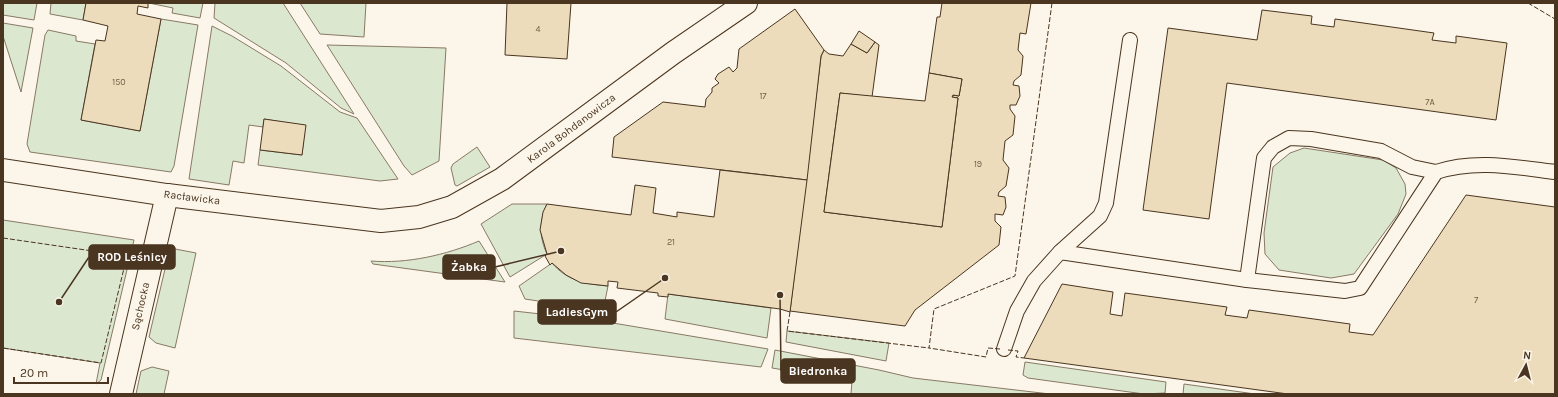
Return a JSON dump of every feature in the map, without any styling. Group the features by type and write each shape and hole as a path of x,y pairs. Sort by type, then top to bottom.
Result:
{"street":[{"name":"Karola Bohdanowicza","path":"380,221 419,217 452,207 502,179 672,53 746,3"},
{"name":"Racławicka","path":"3,170 167,194 380,221"},
{"name":"Sąchocka","path":"121,394 167,194"}],"lane":[{"path":"1004,349 1017,311 1034,281 1060,252 1100,216 1106,203 1130,40"},
{"path":"1247,280 1264,158 1273,147 1290,138 1311,139 1381,150 1412,167 1436,172 1453,166 1470,164 1500,165 1555,172"},
{"path":"1060,252 1247,280 1345,291 1360,288 1436,172"}],"green space":[{"path":"3,3 37,3 34,20 3,15"},
{"path":"51,3 86,3 83,20 50,14"},
{"path":"149,3 203,3 200,18 172,13 173,8"},
{"path":"215,3 283,3 354,114 341,108 286,63 214,18"},
{"path":"300,3 366,3 364,37 320,34"},
{"path":"161,19 198,25 174,166 171,172 30,152 27,144 45,35 48,30 76,36 76,41 95,44 81,120 140,131"},
{"path":"3,23 33,28 21,92 3,36"},
{"path":"212,26 232,36 281,66 340,112 357,118 398,179 380,181 258,165 260,150 302,155 305,126 264,119 263,127 249,125 244,163 233,161 229,185 189,179"},
{"path":"327,45 446,48 439,161 412,175 404,166"},
{"path":"477,147 490,167 457,186 455,185 451,168 453,164"},
{"path":"1304,148 1383,160 1396,168 1405,184 1406,194 1398,214 1354,274 1331,278 1279,270 1265,254 1264,233 1273,167 1290,153"},
{"path":"512,204 547,204 542,217 541,235 547,254 510,277 481,224"},
{"path":"3,220 134,240 101,380 96,384 100,363 3,348"},
{"path":"479,241 505,282 373,264 371,261 385,262 412,260 440,254"},
{"path":"170,248 196,253 175,348 156,343 149,337"},
{"path":"552,263 571,278 585,283 608,286 603,311 525,299 519,286"},
{"path":"668,294 771,308 767,338 665,319"},
{"path":"514,311 595,320 768,349 761,367 514,338"},
{"path":"787,331 889,343 886,361 786,342"},
{"path":"775,350 913,378 1050,394 851,394 852,381 772,368"},
{"path":"1025,362 1166,382 1165,393 1144,394 1028,378 1023,375"},
{"path":"152,367 169,371 164,394 136,394 141,371"},
{"path":"1184,384 1255,394 1183,394"}],"building":[{"path":"86,3 148,3 148,8 138,6 137,14 161,19 140,131 81,120 96,40 105,41 108,26 83,20"},
{"path":"507,3 571,3 567,59 505,55"},
{"path":"942,3 1031,3 1026,34 1020,33 1018,50 1023,56 1021,75 1014,81 1013,85 1019,86 1020,96 1016,105 1010,105 1010,109 1015,116 1013,135 1005,141 1003,160 1009,168 1006,186 999,192 998,196 1005,197 1006,207 1003,215 995,214 995,221 1001,227 999,245 915,310 905,326 790,311 821,56 824,50 829,54 843,56 851,44 867,53 875,42 879,45 872,97 840,93 824,212 942,227 958,98 952,97 953,95 959,96 962,79 929,73 937,17 940,17"},
{"path":"795,9 824,50 821,56 807,180 612,157 614,137 663,102 705,107 706,99 712,92 712,88 719,83 715,79 718,74 729,67 733,72 737,68 739,49"},
{"path":"1262,10 1312,16 1311,24 1334,27 1335,19 1434,33 1432,40 1456,43 1456,36 1507,43 1496,120 1227,83 1209,219 1143,210 1168,28 1257,40"},
{"path":"859,31 875,42 867,53 851,44"},
{"path":"929,73 962,79 959,96 953,95 952,97 958,98 942,227 824,212 840,93 925,101"},
{"path":"264,119 306,125 302,155 260,150"},
{"path":"720,170 807,180 790,312 780,309 668,294 668,297 658,296 658,293 617,288 618,282 608,281 608,286 581,283 566,275 552,263 550,265 545,256 547,254 540,230 543,212 547,204 631,215 635,185 656,188 653,213 677,217 677,212 714,217"},
{"path":"1466,195 1555,207 1555,394 1288,394 1024,358 1062,284 1113,292 1110,314 1122,316 1125,293 1227,307 1225,315 1247,318 1249,310 1350,324 1349,332 1373,335"}],"fence":[{"path":"1000,349 988,348 986,357 929,348 934,309 1015,276 1052,3"},
{"path":"1528,3 1555,19"},
{"path":"3,238 127,256 101,363 3,348"},
{"path":"790,312 787,331 929,348"},
{"path":"1008,350 1018,351 1016,357 1024,358"}],"place":[{"name":"Żabka","path":"561,251"},
{"name":"LadiesGym","path":"665,278"},
{"name":"Biedronka","path":"780,295"},
{"name":"ROD Leśnicy","path":"59,302"}]}
